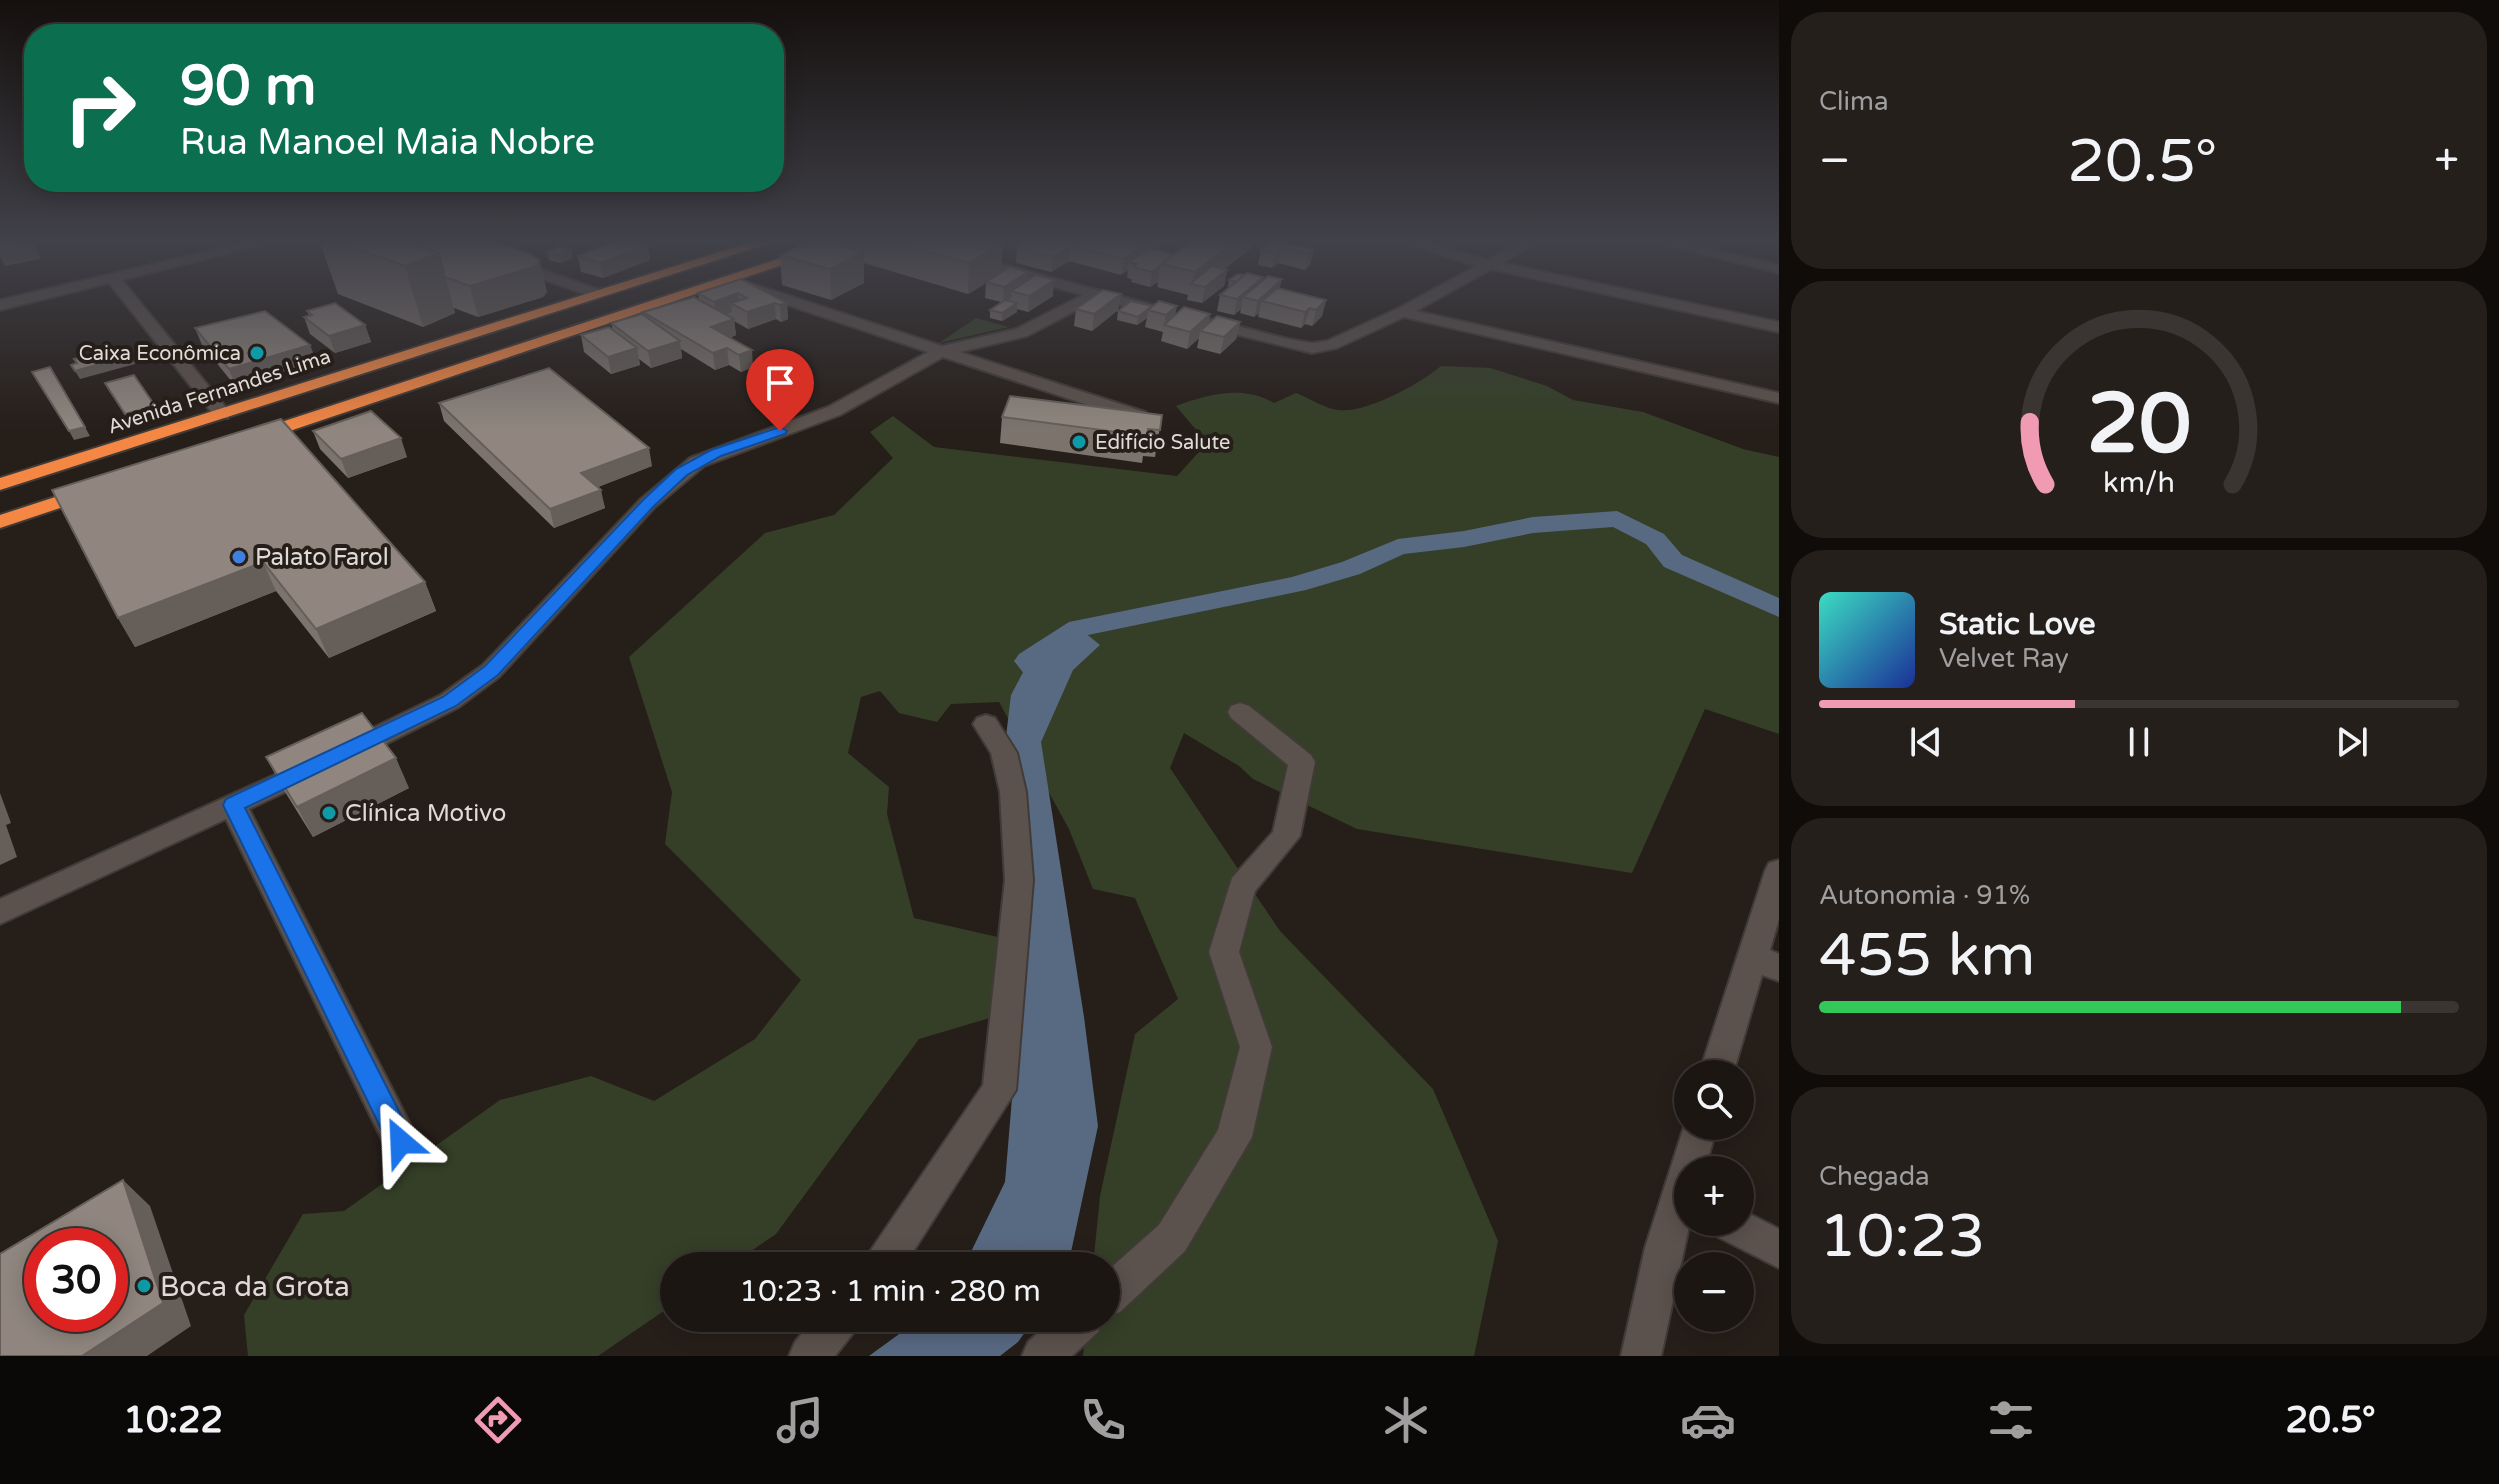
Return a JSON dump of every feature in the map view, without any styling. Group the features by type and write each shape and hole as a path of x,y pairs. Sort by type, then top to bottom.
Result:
{"highway":[{"name":"Avenida Fernandes Lima","path":"0,484 569,303"},
{"path":"237,443 657,303"},
{"path":"0,522 104,487"}],"street":[{"path":"132,303 222,414"},
{"path":"797,303 1139,416"},
{"path":"0,912 450,701 491,671 648,503 689,467 716,453 834,411 941,351 987,343 1035,327 1079,303"},
{"path":"1131,303 1302,347 1319,348 1344,341 1419,303"},
{"path":"1668,303 1779,327"},
{"path":"1408,309 1779,398"},
{"path":"982,365 981,353 987,343"},
{"path":"1120,1285 1172,1238 1234,1137 1256,1047 1224,952 1242,886 1286,836 1302,762 1240,712"},
{"path":"891,1252 999,1090 1019,880 1013,792 1004,753 986,724"},
{"path":"233,805 401,1142"},
{"path":"1722,1060 1765,962 1779,871"},
{"path":"1641,1356 1664,1248 1674,1224"},
{"path":"1754,1236 1779,1249"},
{"path":"809,1356 829,1332"},
{"path":"1042,1356 1069,1332"}],"green space":[{"path":"976,318 1009,327 939,343"},
{"path":"1441,366 1490,368 1547,386 1573,400 1643,412 1743,449 1779,457 1779,734 1705,709 1632,873 1357,829 1253,779 1239,766 1184,733 1170,768 1280,931 1433,1089 1498,1241 1474,1356 1083,1356 1086,1332 1120,1332 1120,1252 1094,1252 1100,1196 1135,1034 1178,999 1135,898 1093,889 1069,829 999,702 951,704 937,722 899,713 880,691 861,697 848,753 889,787 887,814 914,918 1002,938 993,1017 919,1039 776,1234 750,1252 660,1252 660,1314 598,1356 248,1356 244,1315 303,1214 344,1211 500,1100 591,1076 654,1101 755,1039 801,980 665,844 672,792 629,657 765,533 834,515 893,458 870,432 893,416 934,447 1177,476 1199,452 1197,431 1176,406 1226,393 1250,394 1274,403 1296,393 1327,407 1349,410 1377,403 1420,381"}],"water":[{"path":"1079,628 1100,645 1073,670 1041,742 1098,1126 1071,1252 995,1252 1027,1185 1037,1050 1004,753 1011,695 1029,661"},
{"path":"902,1332 1025,1332 1000,1356 869,1356"}],"building":[{"path":"335,303 365,325 329,336 304,317 312,315 307,311"},
{"path":"673,303 705,303 734,319 711,327 752,350 739,355 727,348 713,353 643,312"},
{"path":"731,303 774,303 747,312"},
{"path":"1000,303 1017,303 1002,313 990,310"},
{"path":"1084,303 1108,303 1094,314 1076,309"},
{"path":"1128,303 1152,306 1138,317 1118,311"},
{"path":"1156,303 1177,306 1166,315 1148,310"},
{"path":"1271,303 1323,303 1316,310 1310,308 1305,312"},
{"path":"1184,307 1210,314 1190,332 1164,325"},
{"path":"265,311 310,345 229,369 195,328"},
{"path":"642,314 680,341 648,351 611,323"},
{"path":"1217,316 1240,322 1224,337 1200,331"},
{"path":"609,327 637,348 608,357 581,335"},
{"path":"126,349 131,355 75,371 71,365 77,363 74,359"},
{"path":"50,367 85,427 69,431 32,372"},
{"path":"549,368 649,448 581,473 601,490 550,509 439,403"},
{"path":"134,375 155,406 125,414 105,383"},
{"path":"1010,396 1162,415 1160,430 1148,429 1147,436 1002,417"},
{"path":"371,411 401,438 341,459 313,431"},
{"name":"Palato Farol","path":"281,419 425,582 316,629 263,562 118,618 52,490"},
{"path":"362,713 396,758 297,807 266,757"},
{"path":"123,1180 163,1303 128,1326 128,1228 43,1228"},
{"path":"24,1240 24,1332 119,1332 82,1356 0,1356 0,1254"}],"waterway":[{"path":"1041,694 1044,678 1029,661 1079,628 1296,584 1351,568 1398,547 1464,539 1533,525 1617,519 1655,539 1673,561 1779,608"},
{"path":"995,1252 1027,1185 1037,1050 1022,924"}],"place":[{"name":"Caixa Econômica","path":"257,353"},
{"name":"Edifício Salute","path":"1079,442"},
{"name":"Palato Farol","path":"239,557"},
{"name":"Clínica Motivo","path":"329,813"},
{"name":"Boca da Grota","path":"144,1286"}],"route":[{"path":"401,1142 233,805 450,701 491,671 648,503 681,472 716,453 780,431"}]}
